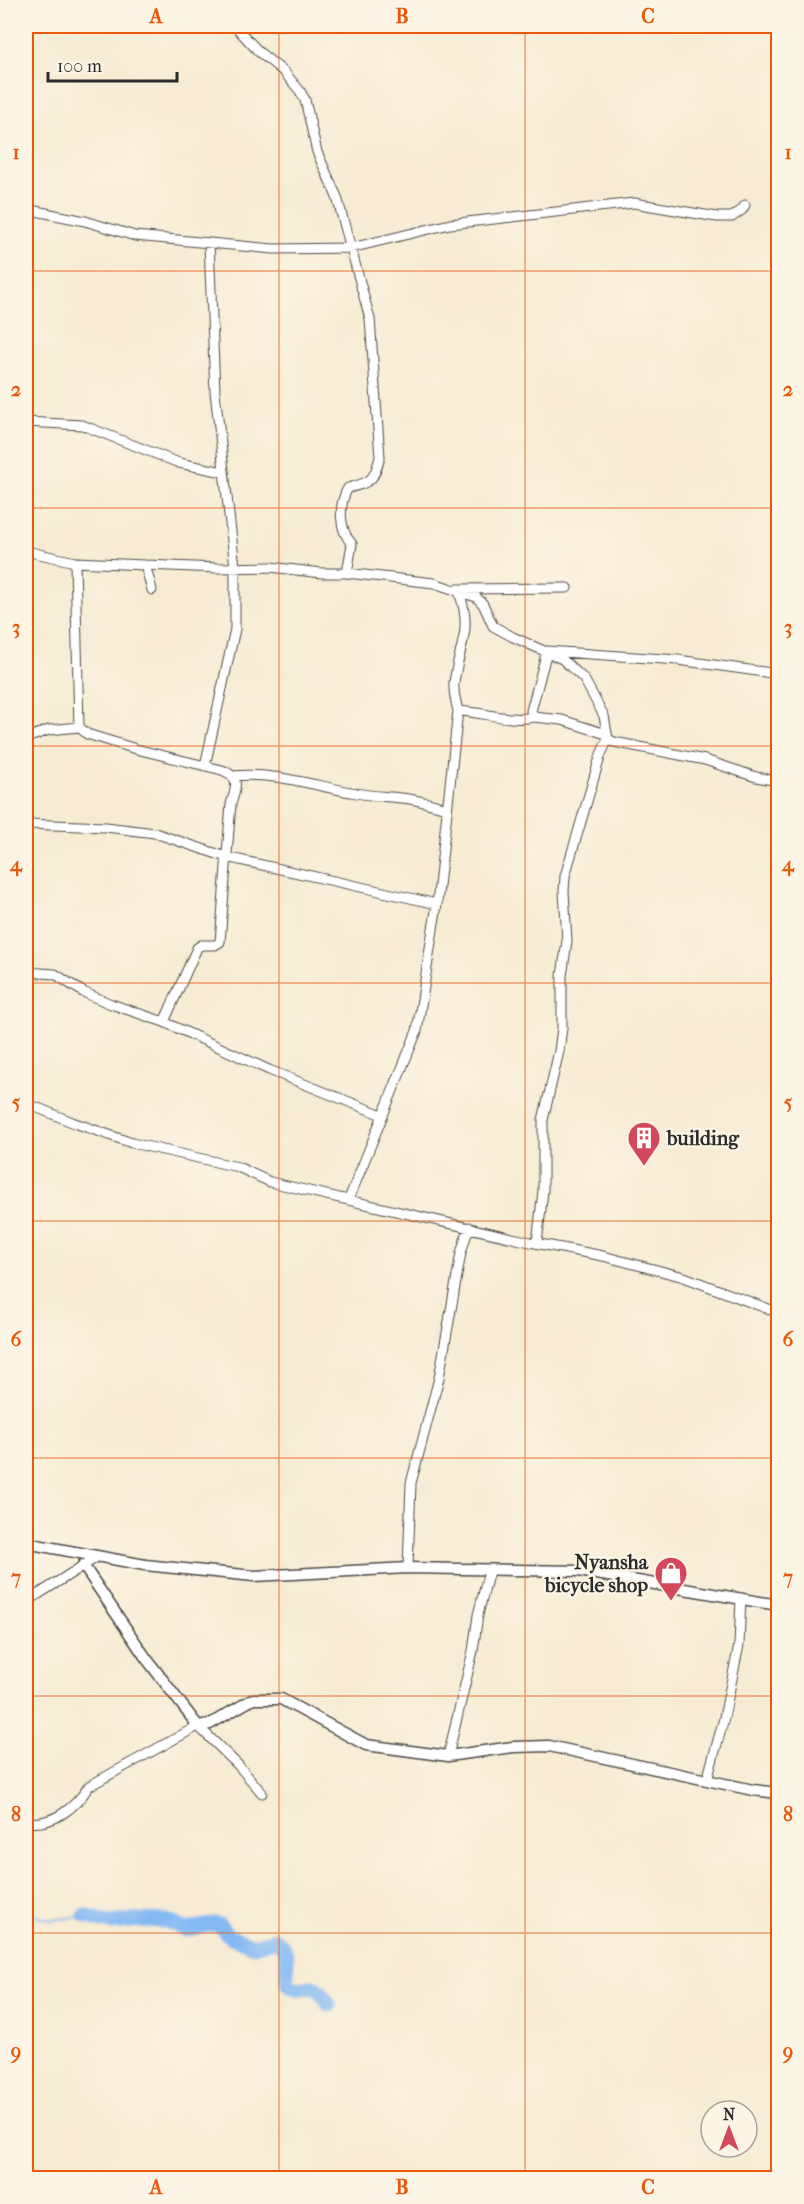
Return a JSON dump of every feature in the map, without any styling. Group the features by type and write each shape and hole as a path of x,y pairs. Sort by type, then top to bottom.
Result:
{"street":[{"path":"235,26 259,52 289,77 305,100 317,152 338,197 370,319 380,457 376,473 371,480 348,488 344,497 342,527 346,538 352,544 347,573"},
{"path":"26,209 85,221 135,236 273,249 351,248 450,224 634,203 717,217 732,217 745,205"},
{"path":"205,766 235,629 235,567 215,392 209,243"},
{"path":"26,422 82,425 179,463 223,472"},
{"path":"26,551 75,562 270,567 322,573 347,573 434,584 476,597 483,604 493,626 562,659 584,679 604,716 607,736 565,876 567,941 562,976 562,1028 543,1120 543,1191 537,1243"},
{"path":"75,562 79,727"},
{"path":"145,565 152,590"},
{"path":"458,590 567,588"},
{"path":"349,1199 417,1031 437,904 458,711 454,685 465,636 465,608 458,590"},
{"path":"547,651 678,660 778,674"},
{"path":"534,717 531,711 547,651"},
{"path":"458,711 479,712 515,719 534,717 574,723 607,736 614,742 705,760 756,777 778,781"},
{"path":"26,738 49,730 79,727 87,734 222,770 233,776 250,774 305,781 351,792 401,798 446,808"},
{"path":"164,1022 197,948 201,945 215,945 220,942 231,804 235,793 233,776"},
{"path":"26,824 106,827 154,832 226,857 437,904"},
{"path":"26,972 55,974 83,992 164,1022 269,1070 382,1115"},
{"path":"26,1103 132,1143 238,1167 270,1182 603,1256 684,1277 774,1311 778,1315"},
{"path":"408,1568 411,1483 439,1378 461,1253 469,1227"},
{"path":"26,1543 145,1566 254,1576 408,1568 579,1571 778,1605"},
{"path":"26,1602 97,1557"},
{"path":"83,1565 146,1658 198,1726 238,1765 262,1793"},
{"path":"448,1756 489,1571"},
{"path":"707,1780 723,1722 738,1645 741,1598"},
{"path":"26,1822 36,1824 66,1812 81,1799 90,1786 125,1764 198,1726 210,1724 253,1699 281,1699 366,1745 448,1756 549,1746 778,1793"}],"waterway":[{"path":"26,1914 51,1920 85,1916"},
{"path":"85,1916 110,1923 141,1920 167,1921 186,1930 214,1924 219,1925 229,1936 254,1946 274,1939 280,1943 286,1953 288,1985 296,1989 314,1987 321,1992 329,2005"}],"place":[{"name":"building","path":"644,1167"},
{"name":"Nyansha bicycle shop","path":"671,1602"}]}
